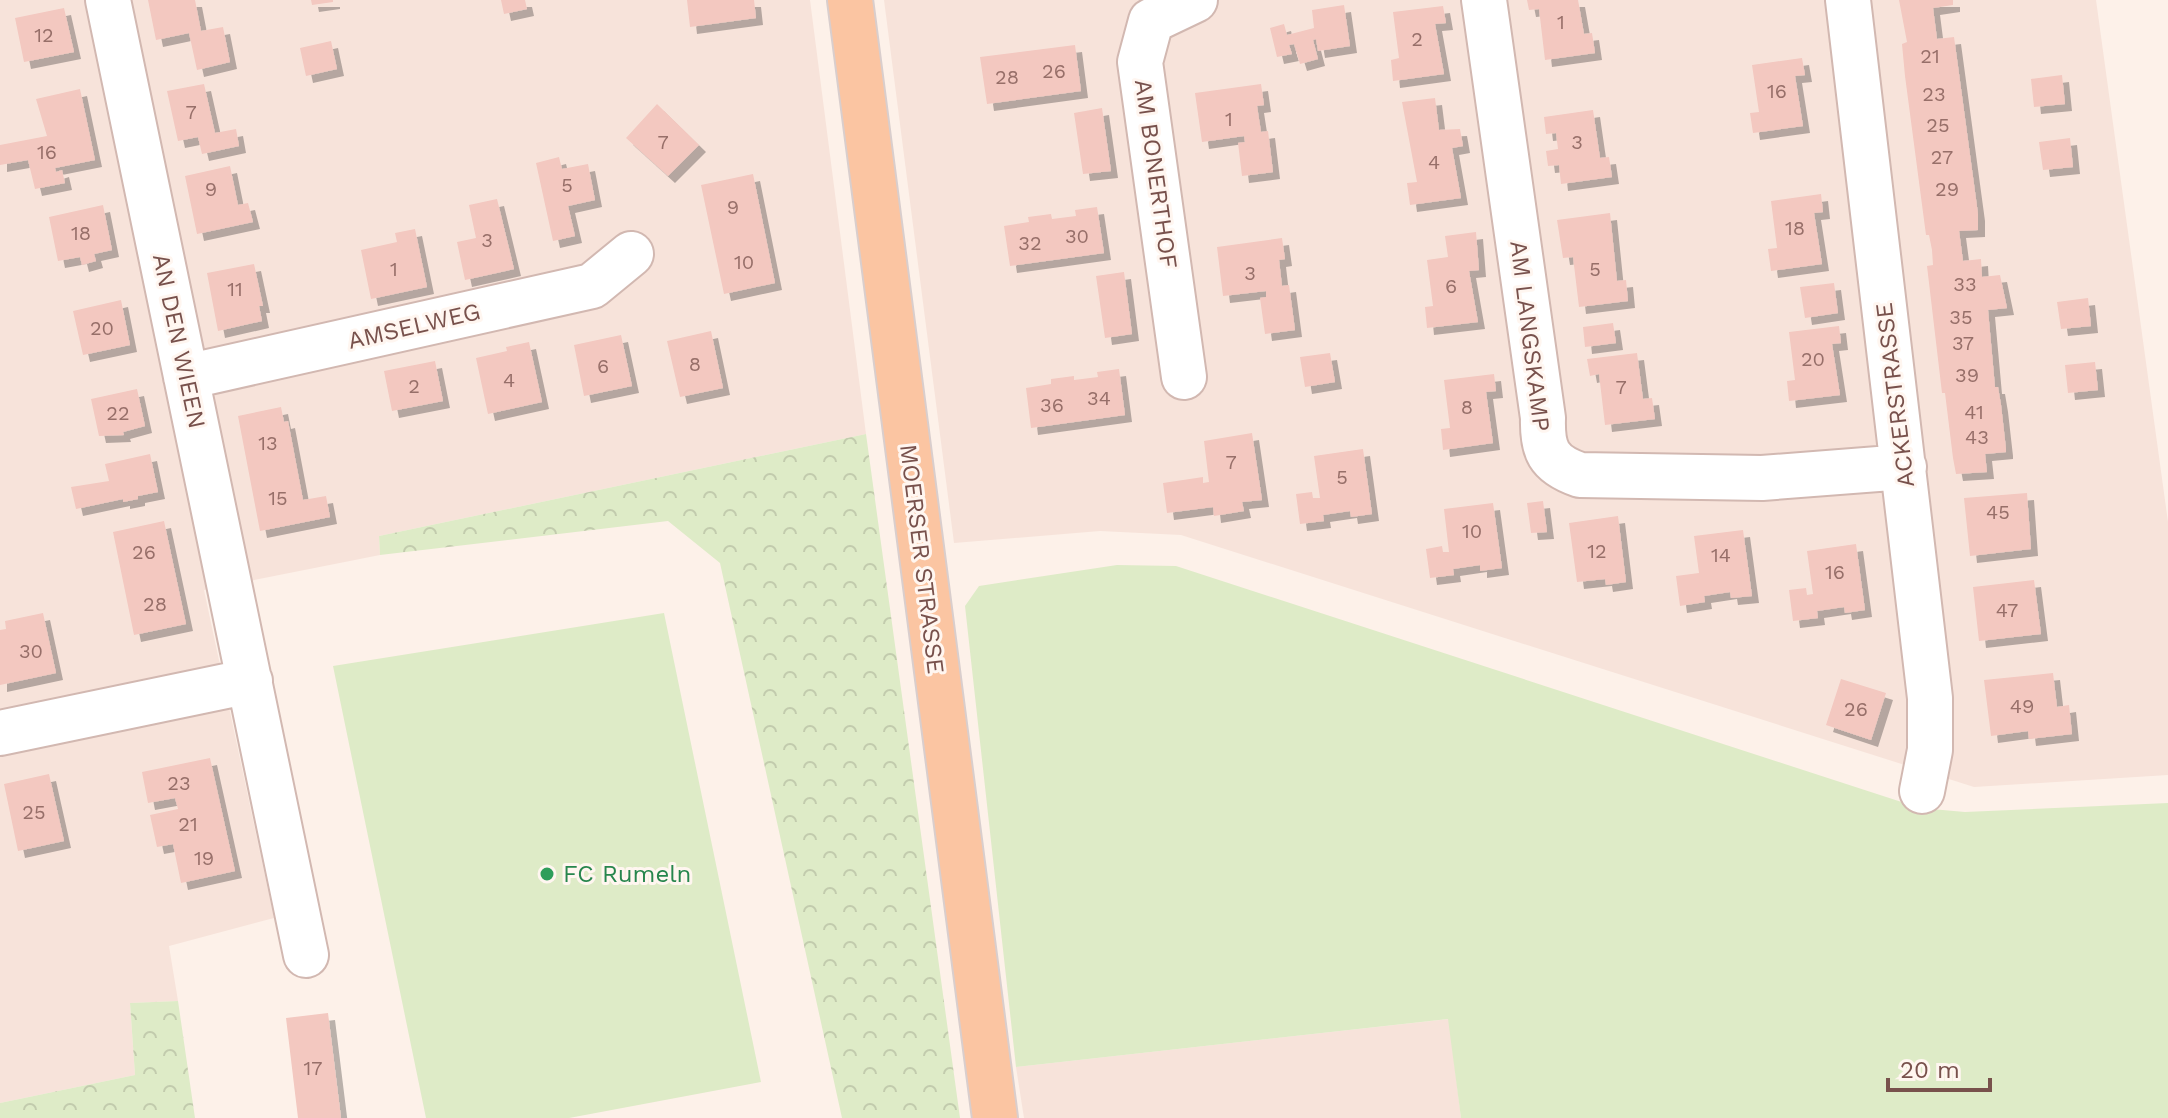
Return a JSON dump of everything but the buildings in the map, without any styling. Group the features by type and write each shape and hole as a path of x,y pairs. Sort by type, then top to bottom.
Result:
{"main road":[{"name":"MOERSER STRASSE","path":"850,0 995,1118"}],"street":[{"name":"AN DEN WIEEN","path":"108,0 306,955"},
{"name":"AM BONERTHOF","path":"1184,377 1140,62 1151,21 1195,0"},
{"name":"AM LANGSKAMP","path":"1484,0 1543,418 1542,441 1553,459 1565,470 1580,475 1762,478 1904,467"},
{"name":"ACKERSTRASSE","path":"1848,0 1930,698 1930,750 1922,791"},
{"name":"AMSELWEG","path":"186,377 592,286 631,254"},
{"path":"0,733 250,681"}],"shaded area":[{"path":"0,0 810,0 866,434 379,536 380,555 204,590 274,918 169,946 178,1001 130,1003 135,1075 0,1103"},
{"path":"884,0 2096,0 2168,522 2168,775 1974,787 1181,535 1100,531 954,543"},
{"path":"1449,1019 1461,1118 1024,1118 1016,1067"}],"green space":[{"path":"866,434 960,1118 842,1118 720,563 668,521 380,555 379,536"},
{"path":"1117,565 1176,566 1920,808 1965,812 2168,803 2168,1118 1461,1118 1448,1019 1016,1067 965,606 979,586"},
{"name":"FC Rumeln","path":"664,613 761,1082 569,1118 426,1118 333,666"},
{"path":"178,1001 195,1118 0,1118 0,1103 135,1075 130,1003"}],"place":[{"name":"FC Rumeln","path":"547,874"}]}
